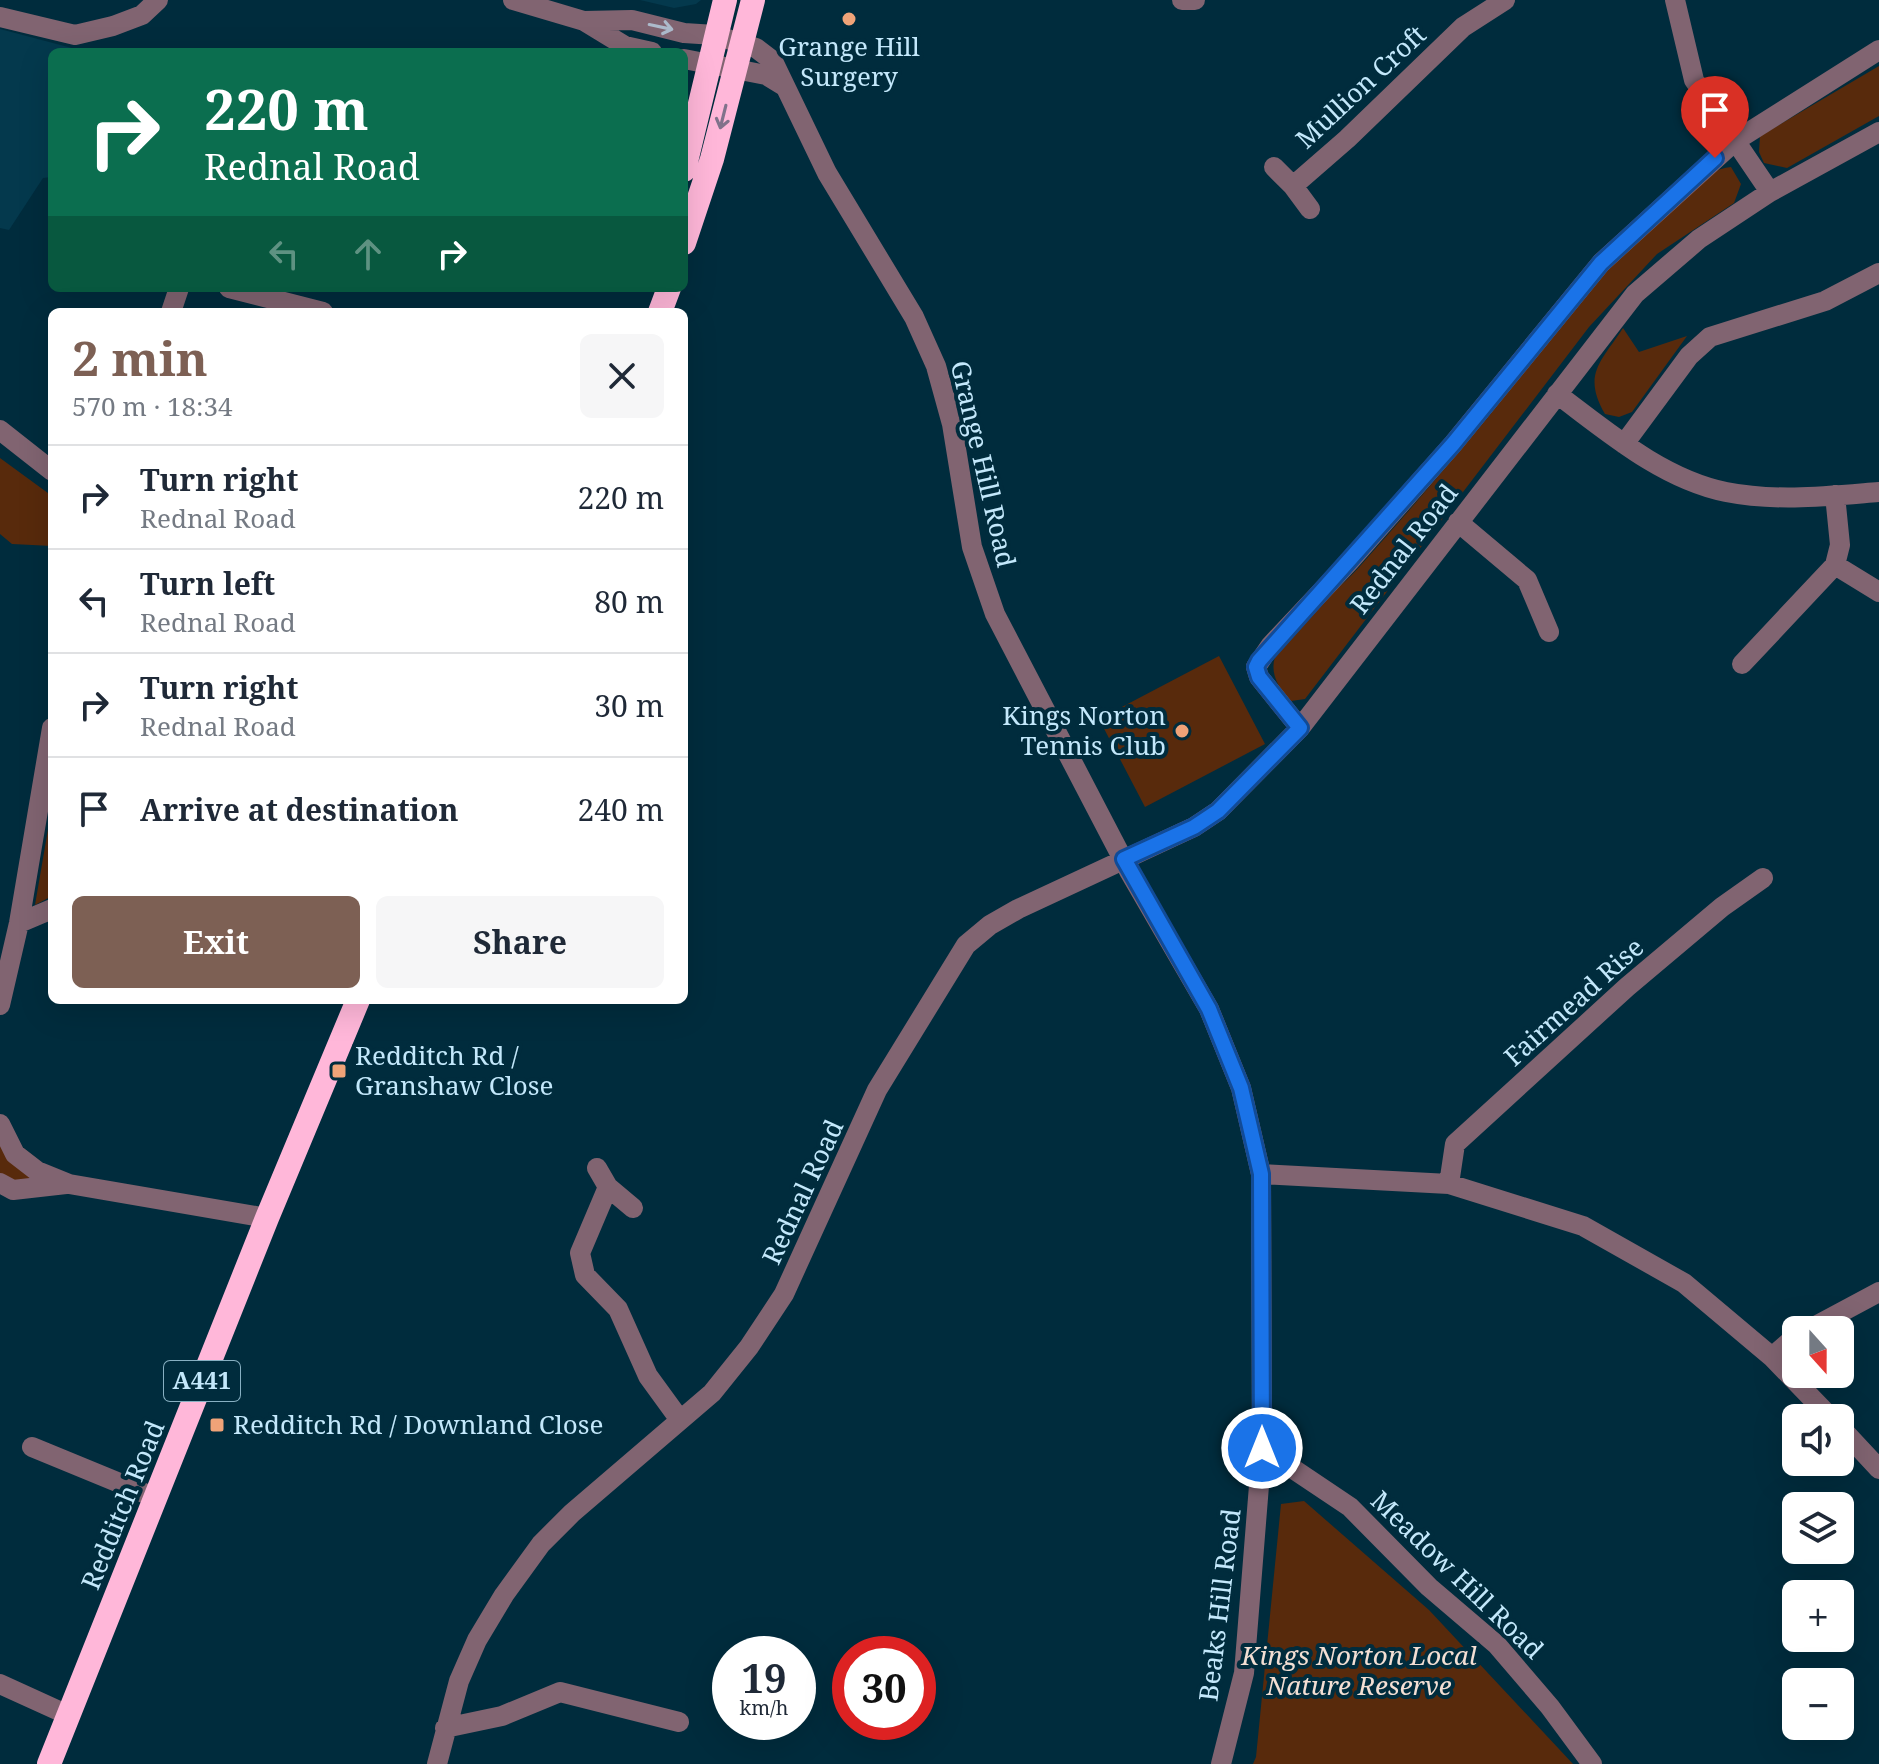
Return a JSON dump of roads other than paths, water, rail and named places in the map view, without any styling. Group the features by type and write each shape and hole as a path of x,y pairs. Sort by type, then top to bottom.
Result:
{"highway":[{"path":"688,134 696,62 715,35 725,0"},
{"path":"688,231 712,159 753,0"},
{"name":"Redditch Road","path":"49,1764 267,1218 356,1004"}],"street":[{"path":"0,17 75,35 142,15 158,0"},
{"path":"513,0 584,21 625,46 634,48"},
{"path":"1182,0 1195,0"},
{"name":"Mullion Croft","path":"1293,186 1347,139 1463,27 1505,0"},
{"path":"1675,0 1694,80 1770,192"},
{"path":"584,21 632,20 684,33 715,35 743,42"},
{"name":"Grange Hill Road","path":"743,42 773,61 827,173 914,317 936,366 952,424 972,547 991,603 1124,859"},
{"name":"Rednal Road","path":"1300,728 1259,677 1256,667 1265,653 1453,444 1601,263 1735,141 1879,50"},
{"path":"696,62 766,75 784,86"},
{"name":"Rednal Road","path":"437,1764 459,1681 477,1640 504,1595 541,1544 572,1513 712,1393 749,1347 784,1294 877,1090 966,945 990,925 1194,827 1218,811 1300,728 1635,294 1699,239 1770,192 1879,132"},
{"name":"Mullion Croft","path":"1274,167 1310,209"},
{"path":"1624,444 1689,356 1710,337 1825,301 1879,273"},
{"path":"245,292 307,308"},
{"path":"1557,394 1624,444 1678,476 1726,492 1779,498 1879,492"},
{"path":"0,430 48,468"},
{"path":"1742,664 1835,565 1840,545 1835,495"},
{"path":"1458,522 1527,580 1549,632"},
{"path":"1835,565 1879,592"},
{"path":"0,1005 48,776"},
{"name":"Beaks Hill Road","path":"1124,859 1209,1009 1241,1088 1261,1174 1262,1448 1244,1673 1221,1764"},
{"name":"Fairmead Rise","path":"1449,1184 1455,1144 1627,987 1722,907 1763,878"},
{"path":"19,923 48,911"},
{"path":"0,1124 15,1154 37,1171 69,1184 267,1218"},
{"path":"597,1168 608,1187 633,1208"},
{"path":"1261,1174 1449,1184 1583,1226 1684,1283 1772,1357 1817,1404"},
{"path":"0,1183 13,1190 69,1184"},
{"path":"608,1187 580,1253 585,1275 618,1309 648,1376 680,1420"},
{"path":"1834,1316 1879,1292"},
{"path":"1772,1357 1782,1348"},
{"path":"1854,1442 1879,1469"},
{"path":"32,1447 156,1498"},
{"name":"Meadow Hill Road","path":"1262,1448 1350,1507 1429,1587 1497,1645 1550,1707 1592,1764"},
{"path":"0,1684 68,1715"},
{"path":"445,1728 502,1716 560,1692 679,1722"}],"place":[{"name":"Grange Hill Surgery","path":"849,19"},
{"name":"Kings Norton Tennis Club","path":"1182,731"},
{"name":"Redditch Rd / Granshaw Close","path":"339,1071"},
{"name":"Redditch Rd / Downland Close","path":"217,1425"}],"park label":[{"name":"Kings Norton Local Nature Reserve","path":"1359,1671"}]}
